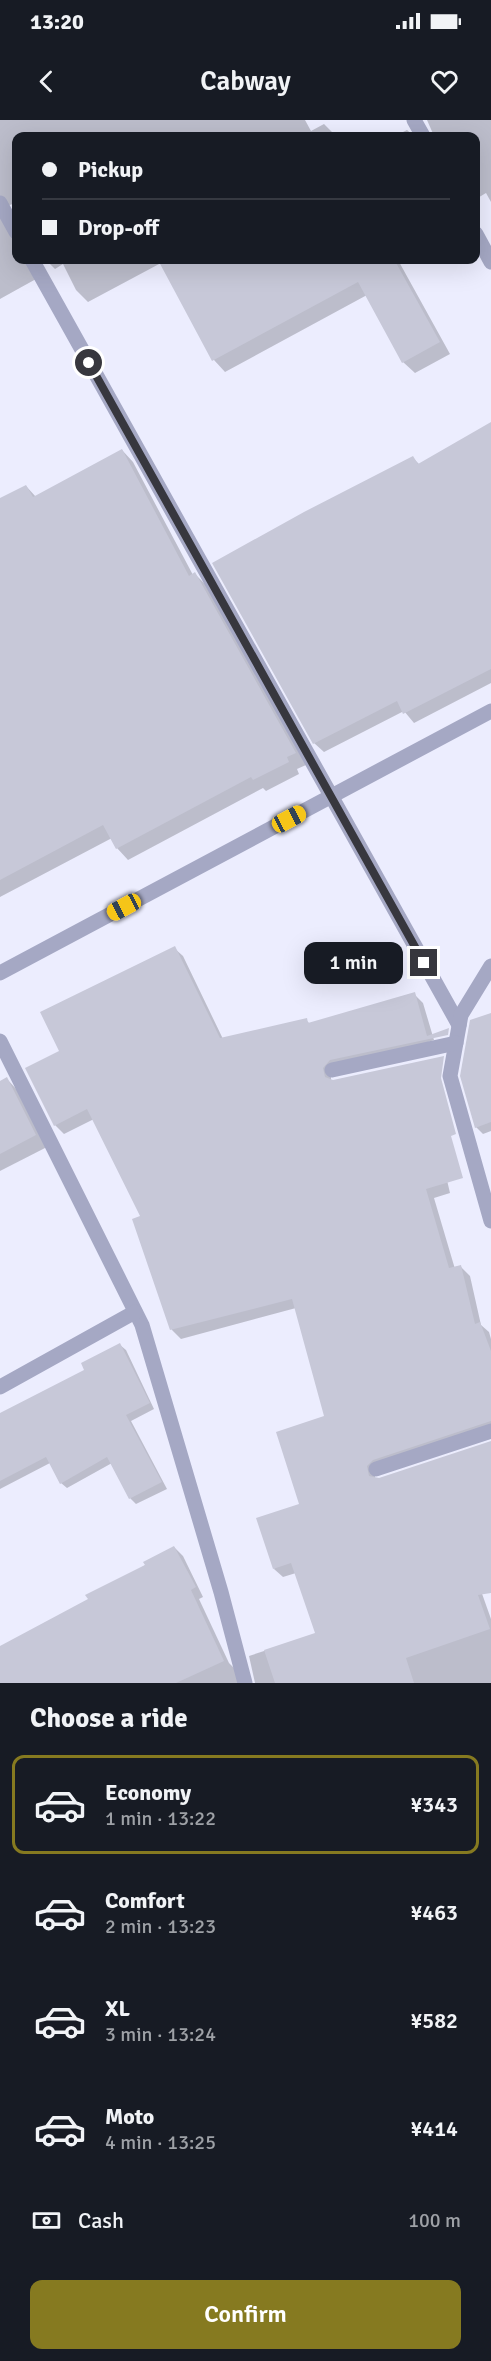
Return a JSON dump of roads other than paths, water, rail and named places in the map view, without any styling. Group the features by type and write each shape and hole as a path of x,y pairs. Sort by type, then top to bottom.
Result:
{"street":[{"path":"0,203 12,225"},
{"path":"480,241 491,262"},
{"path":"34,264 459,1025"},
{"path":"0,973 491,711"},
{"path":"491,966 461,1015 450,1076 491,1221"},
{"path":"0,1041 135,1311 145,1336 221,1592 242,1682"},
{"path":"332,1070 456,1043"},
{"path":"0,1387 135,1311"},
{"path":"376,1469 491,1431"}]}
